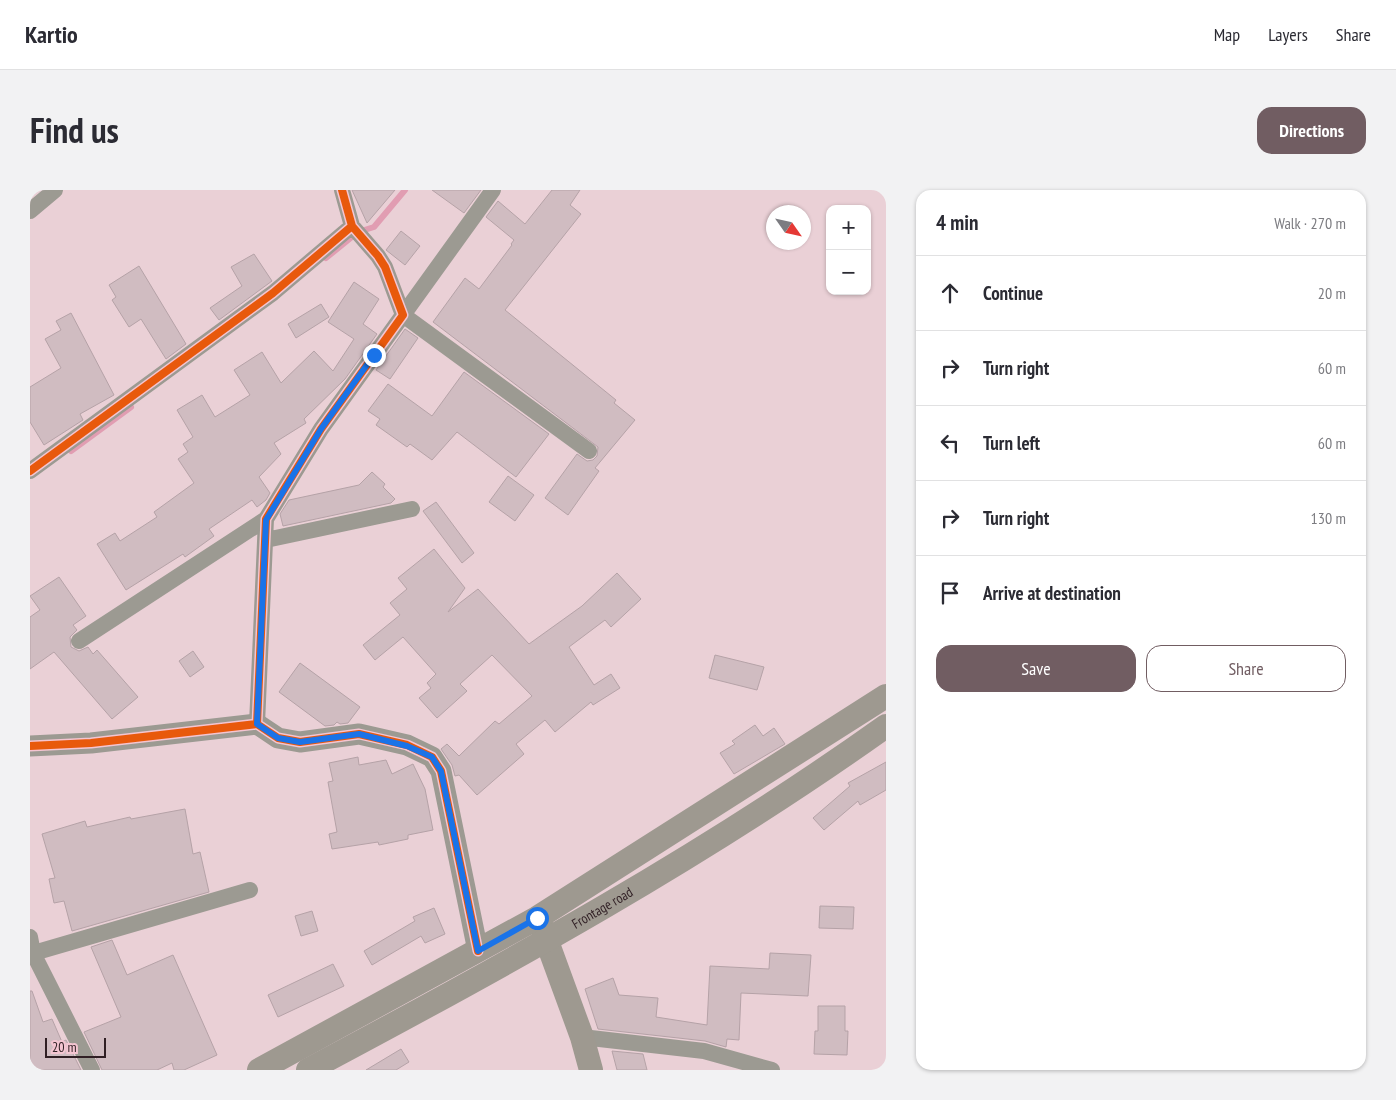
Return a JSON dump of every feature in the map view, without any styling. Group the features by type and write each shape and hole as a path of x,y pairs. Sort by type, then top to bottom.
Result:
{"main road":[{"path":"259,1070 537,918 884,701"},
{"name":"Frontage road","path":"308,1070 548,938 712,841 886,726"},
{"path":"537,918 548,938 582,1037 591,1070"}],"street":[{"path":"30,212 55,190"},
{"path":"342,190 352,226 385,267 403,314 589,451"},
{"path":"79,641 266,520 321,429 493,190"},
{"path":"30,471 273,293 352,226"},
{"path":"266,540 412,509"},
{"path":"257,724 266,520"},
{"path":"30,746 91,743 257,724 278,738 300,742 359,734 407,746 432,757 441,771 478,951"},
{"path":"32,953 250,890"},
{"path":"30,937 32,953 92,1070"},
{"path":"582,1037 704,1051 772,1070"}],"building":[{"path":"352,190 395,190 367,223"},
{"path":"432,190 481,190 464,213"},
{"path":"552,190 580,190 570,205 581,214 505,310 616,400 614,403 635,420 595,468 599,471 568,515 545,498 577,454 587,461 593,460 597,456 598,447 433,322 465,278 479,289 512,245 514,240 486,217 498,201 525,224"},
{"path":"401,231 420,246 405,265 386,250"},
{"path":"254,254 272,281 219,320 210,308 242,286 231,267"},
{"path":"139,266 186,344 166,359 141,319 129,327 112,300 116,297 109,285"},
{"path":"354,282 379,299 363,324 377,334 345,379 304,419 306,423 274,443 281,454 259,477 270,493 266,500 257,507 252,500 209,529 214,536 185,557 183,554 126,590 97,544 115,533 120,541 157,517 154,512 194,483 178,459 188,452 183,444 193,437 177,410 202,395 215,417 250,395 234,370 262,352 281,383 314,351 333,371 354,339 328,322"},
{"path":"321,304 329,317 296,338 288,324"},
{"path":"71,313 114,395 80,414 83,420 44,445 30,422 30,387 61,368 45,339 61,330 56,321"},
{"path":"405,329 418,338 390,379 376,370"},
{"path":"464,372 549,434 516,477 457,432 432,460 410,444 407,447 376,425 380,419 368,411 388,384 432,416"},
{"path":"372,472 385,484 383,487 395,499 391,503 283,526 280,514 289,500 359,485"},
{"path":"508,476 534,495 515,521 489,502"},
{"path":"436,502 474,553 462,563 423,511"},
{"path":"434,549 465,588 448,612 478,589 529,644 582,606 617,573 641,599 611,627 605,620 569,647 594,685 611,674 620,688 593,705 591,702 555,732 545,720 516,744 524,754 477,795 459,775 455,776 452,765 441,749 447,744 459,756 495,721 499,724 532,696 492,655 460,684 467,691 437,718 419,698 431,688 427,683 436,674 403,637 375,660 363,645 400,615 390,603 407,589 398,578"},
{"path":"59,577 86,616 73,625 77,630 70,637 71,647 79,651 88,647 93,654 97,650 138,697 112,719 54,652 30,669 30,617 40,610 30,596"},
{"path":"193,651 204,667 190,677 179,661"},
{"path":"715,655 764,667 757,690 709,678"},
{"path":"300,663 360,707 348,723 340,724 337,722 334,725 325,726 279,692"},
{"path":"755,725 763,736 774,728 785,744 734,774 720,753 735,744 732,741"},
{"path":"358,757 359,765 386,760 392,774 413,764 425,789 433,830 408,835 408,839 379,845 378,842 332,849 329,834 337,832 328,782 333,781 329,763"},
{"path":"886,762 886,790 860,805 858,801 824,830 813,818 850,786 848,783"},
{"path":"185,809 193,854 200,852 209,892 72,931 64,901 54,903 49,879 55,878 42,834 85,821 87,827 130,817 131,819"},
{"path":"820,906 854,907 853,929 819,928"},
{"path":"434,908 445,934 425,943 421,936 372,965 364,951 415,921 413,917"},
{"path":"312,911 318,931 301,936 295,916"},
{"path":"112,940 127,975 173,955 217,1055 184,1070 174,1070 172,1063 157,1070 102,1070 84,1032 121,1017 91,947"},
{"path":"770,953 811,955 808,996 741,993 739,1040 727,1039 726,1047 705,1041 598,1029 585,989 613,978 619,995 658,998 656,1017 707,1025 710,966 769,969"},
{"path":"333,964 344,986 278,1017 268,995"},
{"path":"30,991 32,991 43,1022 52,1019 62,1042 66,1040 81,1070 30,1070"},
{"path":"818,1006 845,1006 845,1031 848,1031 847,1055 814,1054 815,1031 818,1031"},
{"path":"401,1049 409,1062 396,1070 366,1070"},
{"path":"612,1051 643,1054 647,1070 617,1070"}],"waterway":[{"path":"326,258 358,232 374,227 405,190"},
{"path":"71,451 131,407"}],"cycle path":[{"path":"30,471 273,293 352,226 342,190"},
{"path":"257,724 266,519 321,429 403,315 385,267 352,226"},
{"path":"30,746 91,743 257,724 278,738 300,742 359,734 407,745 432,757 441,771 478,951"}],"route":[{"path":"374,355 321,429 266,520 257,724 278,738 300,742 359,734 407,746 432,757 441,771 478,951 537,918"}]}
